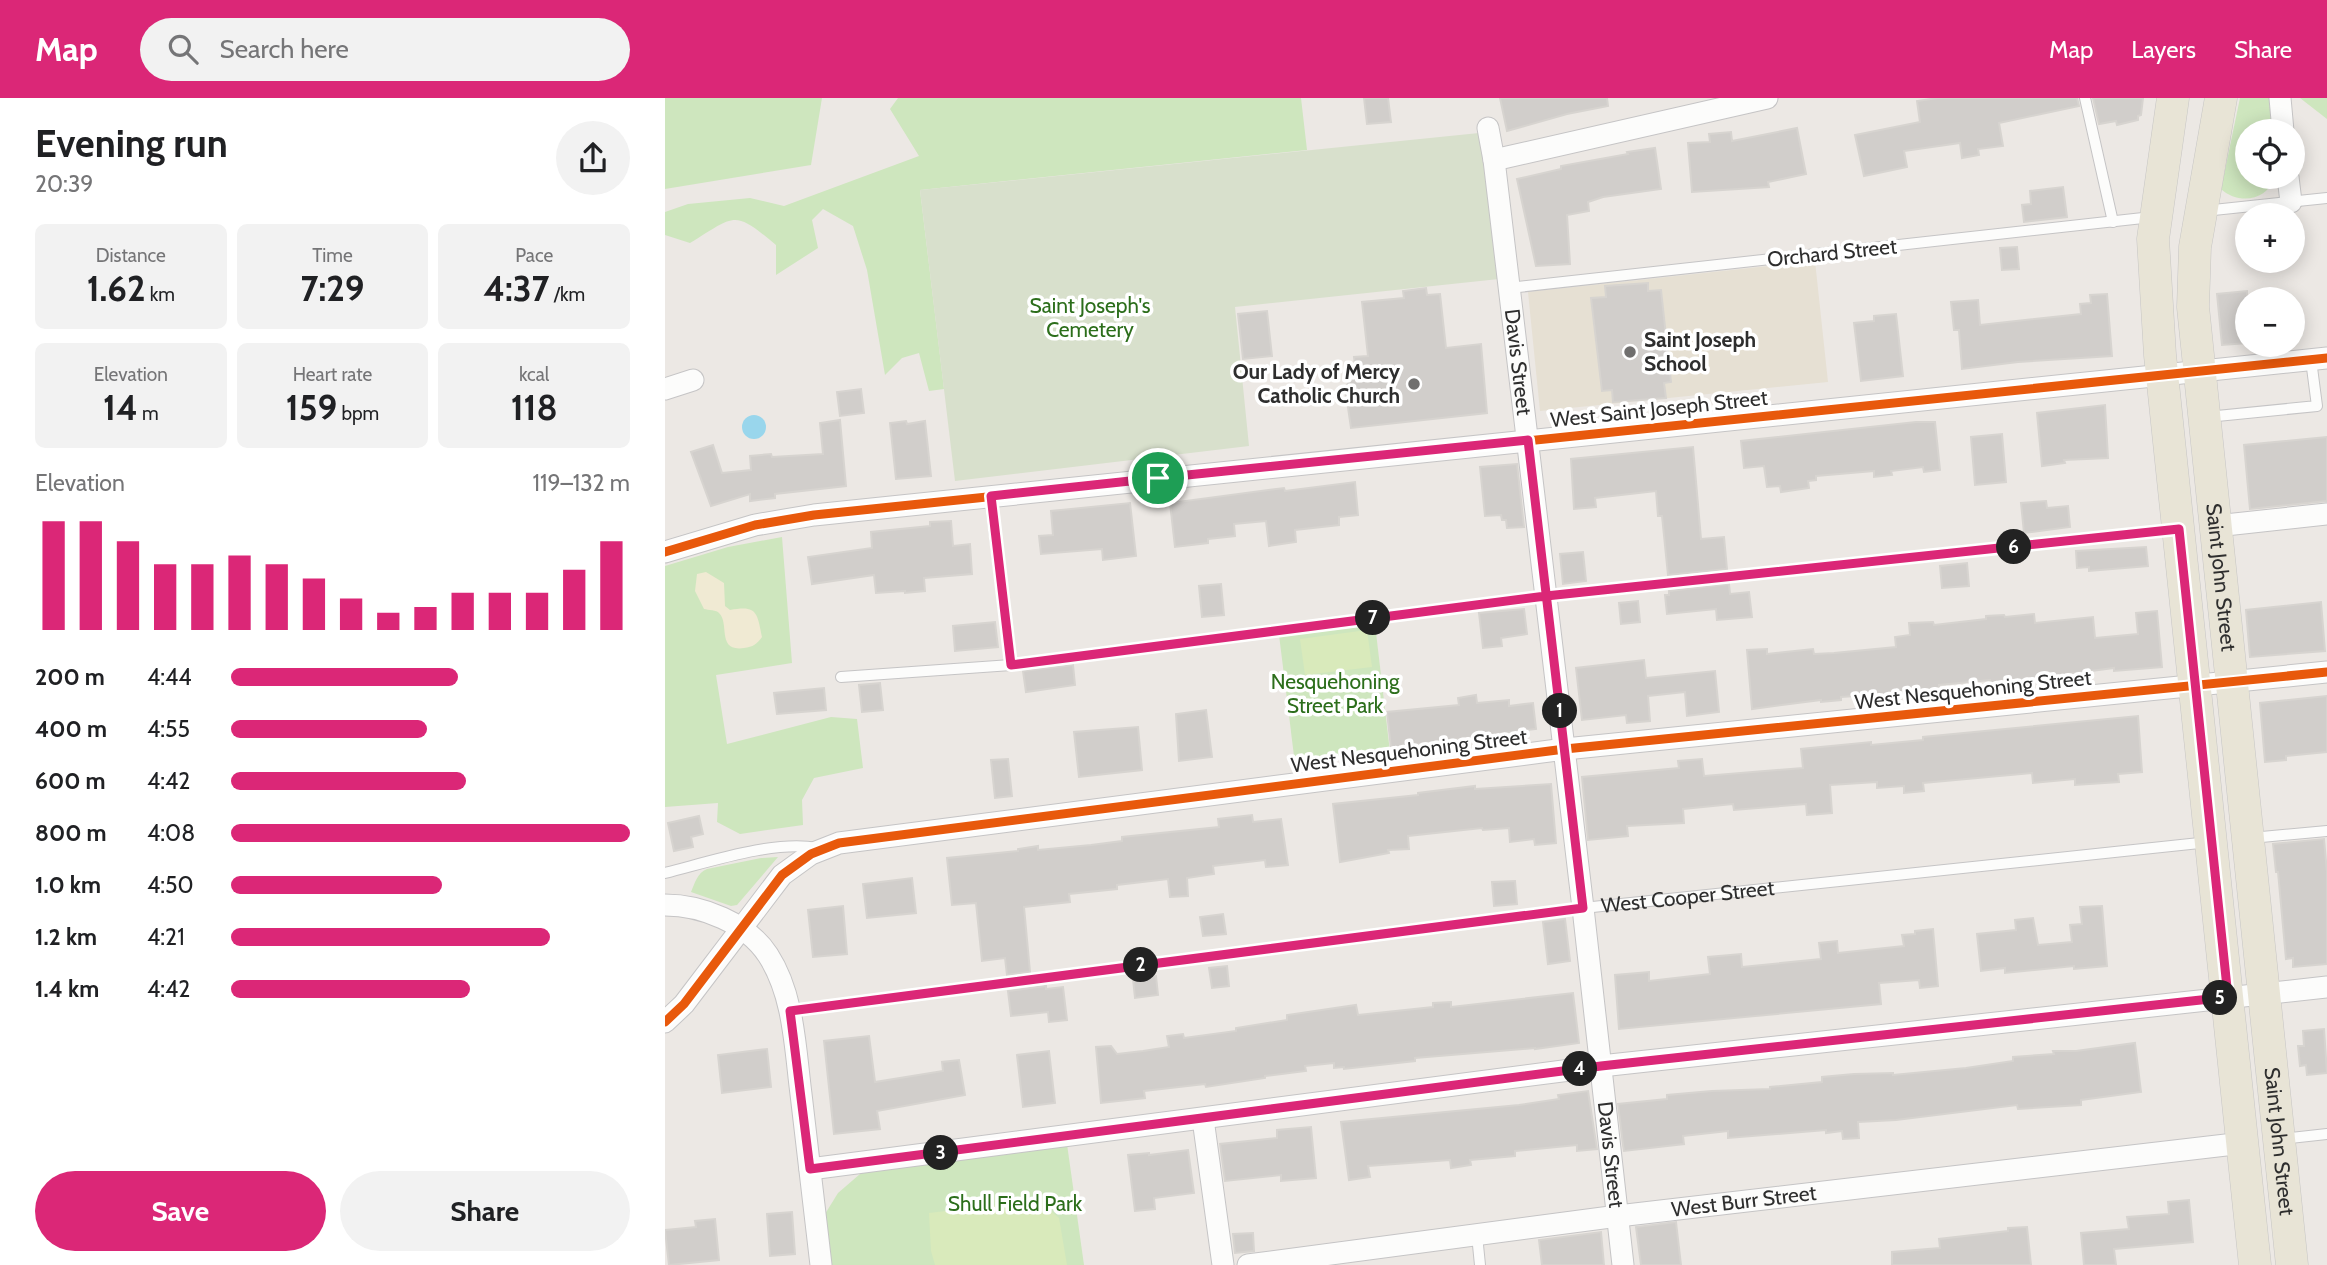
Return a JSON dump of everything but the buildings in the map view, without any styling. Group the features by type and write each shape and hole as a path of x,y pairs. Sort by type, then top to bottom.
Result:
{"main road":[{"name":"Saint John Street","path":"2173,98 2155,217 2153,261 2162,375 2255,1265"},
{"name":"Saint John Street","path":"2221,98 2201,211 2193,286 2204,418 2293,1265"}],"street":[{"path":"1494,160 1767,98"},
{"path":"2280,98 2282,119"},
{"name":"Davis Street","path":"1488,128 1565,749 1623,1265"},
{"path":"2289,189 2291,202"},
{"name":"West Saint Joseph Street","path":"665,552 739,529 792,519 991,496 2319,359"},
{"path":"665,389 693,380"},
{"path":"2216,526 2327,514"},
{"name":"West Nesquehoning Street","path":"742,929 782,875 803,858 820,849 853,840 1565,749 2327,672"},
{"path":"665,905 699,910 742,929 755,939 768,956 781,982 790,1011 821,1265"},
{"path":"665,1022 684,1004 742,929"},
{"path":"810,1169 1601,1066 2327,987"},
{"path":"1203,1119 1223,1265"},
{"name":"West Burr Street","path":"1248,1265 1345,1258 1477,1235 1618,1216 2243,1143"}],"lane":[{"path":"2085,98 2113,222"},
{"path":"2201,211 2327,198"},
{"name":"Orchard Street","path":"1509,288 2155,217"},
{"path":"2204,418 2322,406 2319,359"},
{"path":"991,496 1011,665"},
{"path":"841,677 1011,665 1546,596 2179,529"},
{"path":"2248,838 2327,831"},
{"name":"West Cooper Street","path":"790,1011 1583,908 2212,841"},
{"path":"665,873 778,846 820,849"},
{"path":"2280,1139 2327,1134"},
{"path":"1477,1235 1480,1265"}],"shaded area":[{"path":"1815,261 1828,382 1540,411 1528,292"}],"green space":[{"path":"665,98 822,98 811,165 665,189"},
{"path":"898,98 1301,98 1307,150 920,190 944,389 929,391 919,353 902,358 885,375 867,270 853,226 823,209 812,220 818,248 776,275 776,245 742,221 726,222 690,243 665,235 665,212 688,204 750,198 784,206 919,156 890,109"},
{"path":"2240,98 2269,98 2271,119 2236,119"},
{"path":"2300,98 2327,98 2327,119"},
{"path":"2235,122 2235,189 2268,189 2259,196 2244,199 2221,189"},
{"name":"Saint Joseph's Cemetery","path":"1479,133 1499,279 1235,307 1249,446 955,481 920,190"},
{"path":"782,537 792,663 716,675 727,744 831,717 857,719 863,768 814,778 802,800 803,825 740,834 717,822 718,803 665,807 665,566 728,547"},
{"name":"Nesquehoning Street Park","path":"1375,624 1390,752 1295,764 1279,635"},
{"path":"1367,630 1372,667 1305,675 1300,639"},
{"path":"778,857 737,905 731,906 691,892 699,876 707,869"},
{"name":"Shull Field Park","path":"1066,1137 1084,1265 821,1265 825,1214 838,1193 875,1161"},
{"path":"1038,1200 1059,1218 1067,1265 935,1265 931,1251 929,1213"}],"sand":[{"path":"706,572 724,583 725,606 730,610 751,610 757,616 762,637 755,645 744,648 730,646 719,613 704,609 695,591 697,574"}],"water":[{"path":"754,415 762,419 766,427 762,435 754,439 746,435 742,427 746,419"}],"cycle path":[{"path":"665,552 755,525 814,515 2327,358"},
{"path":"665,1022 684,1004 782,875 811,854 839,843 1565,749 2327,672"}],"place":[{"name":"Saint Joseph School","path":"1630,352"},
{"name":"Our Lady of Mercy Catholic Church","path":"1414,384"}],"route":[{"path":"1158,478 991,496 1011,665 1546,596 2179,529 2228,997 1601,1066 810,1169 790,1011 1583,908 1546,596 1528,440 1158,478"}]}
